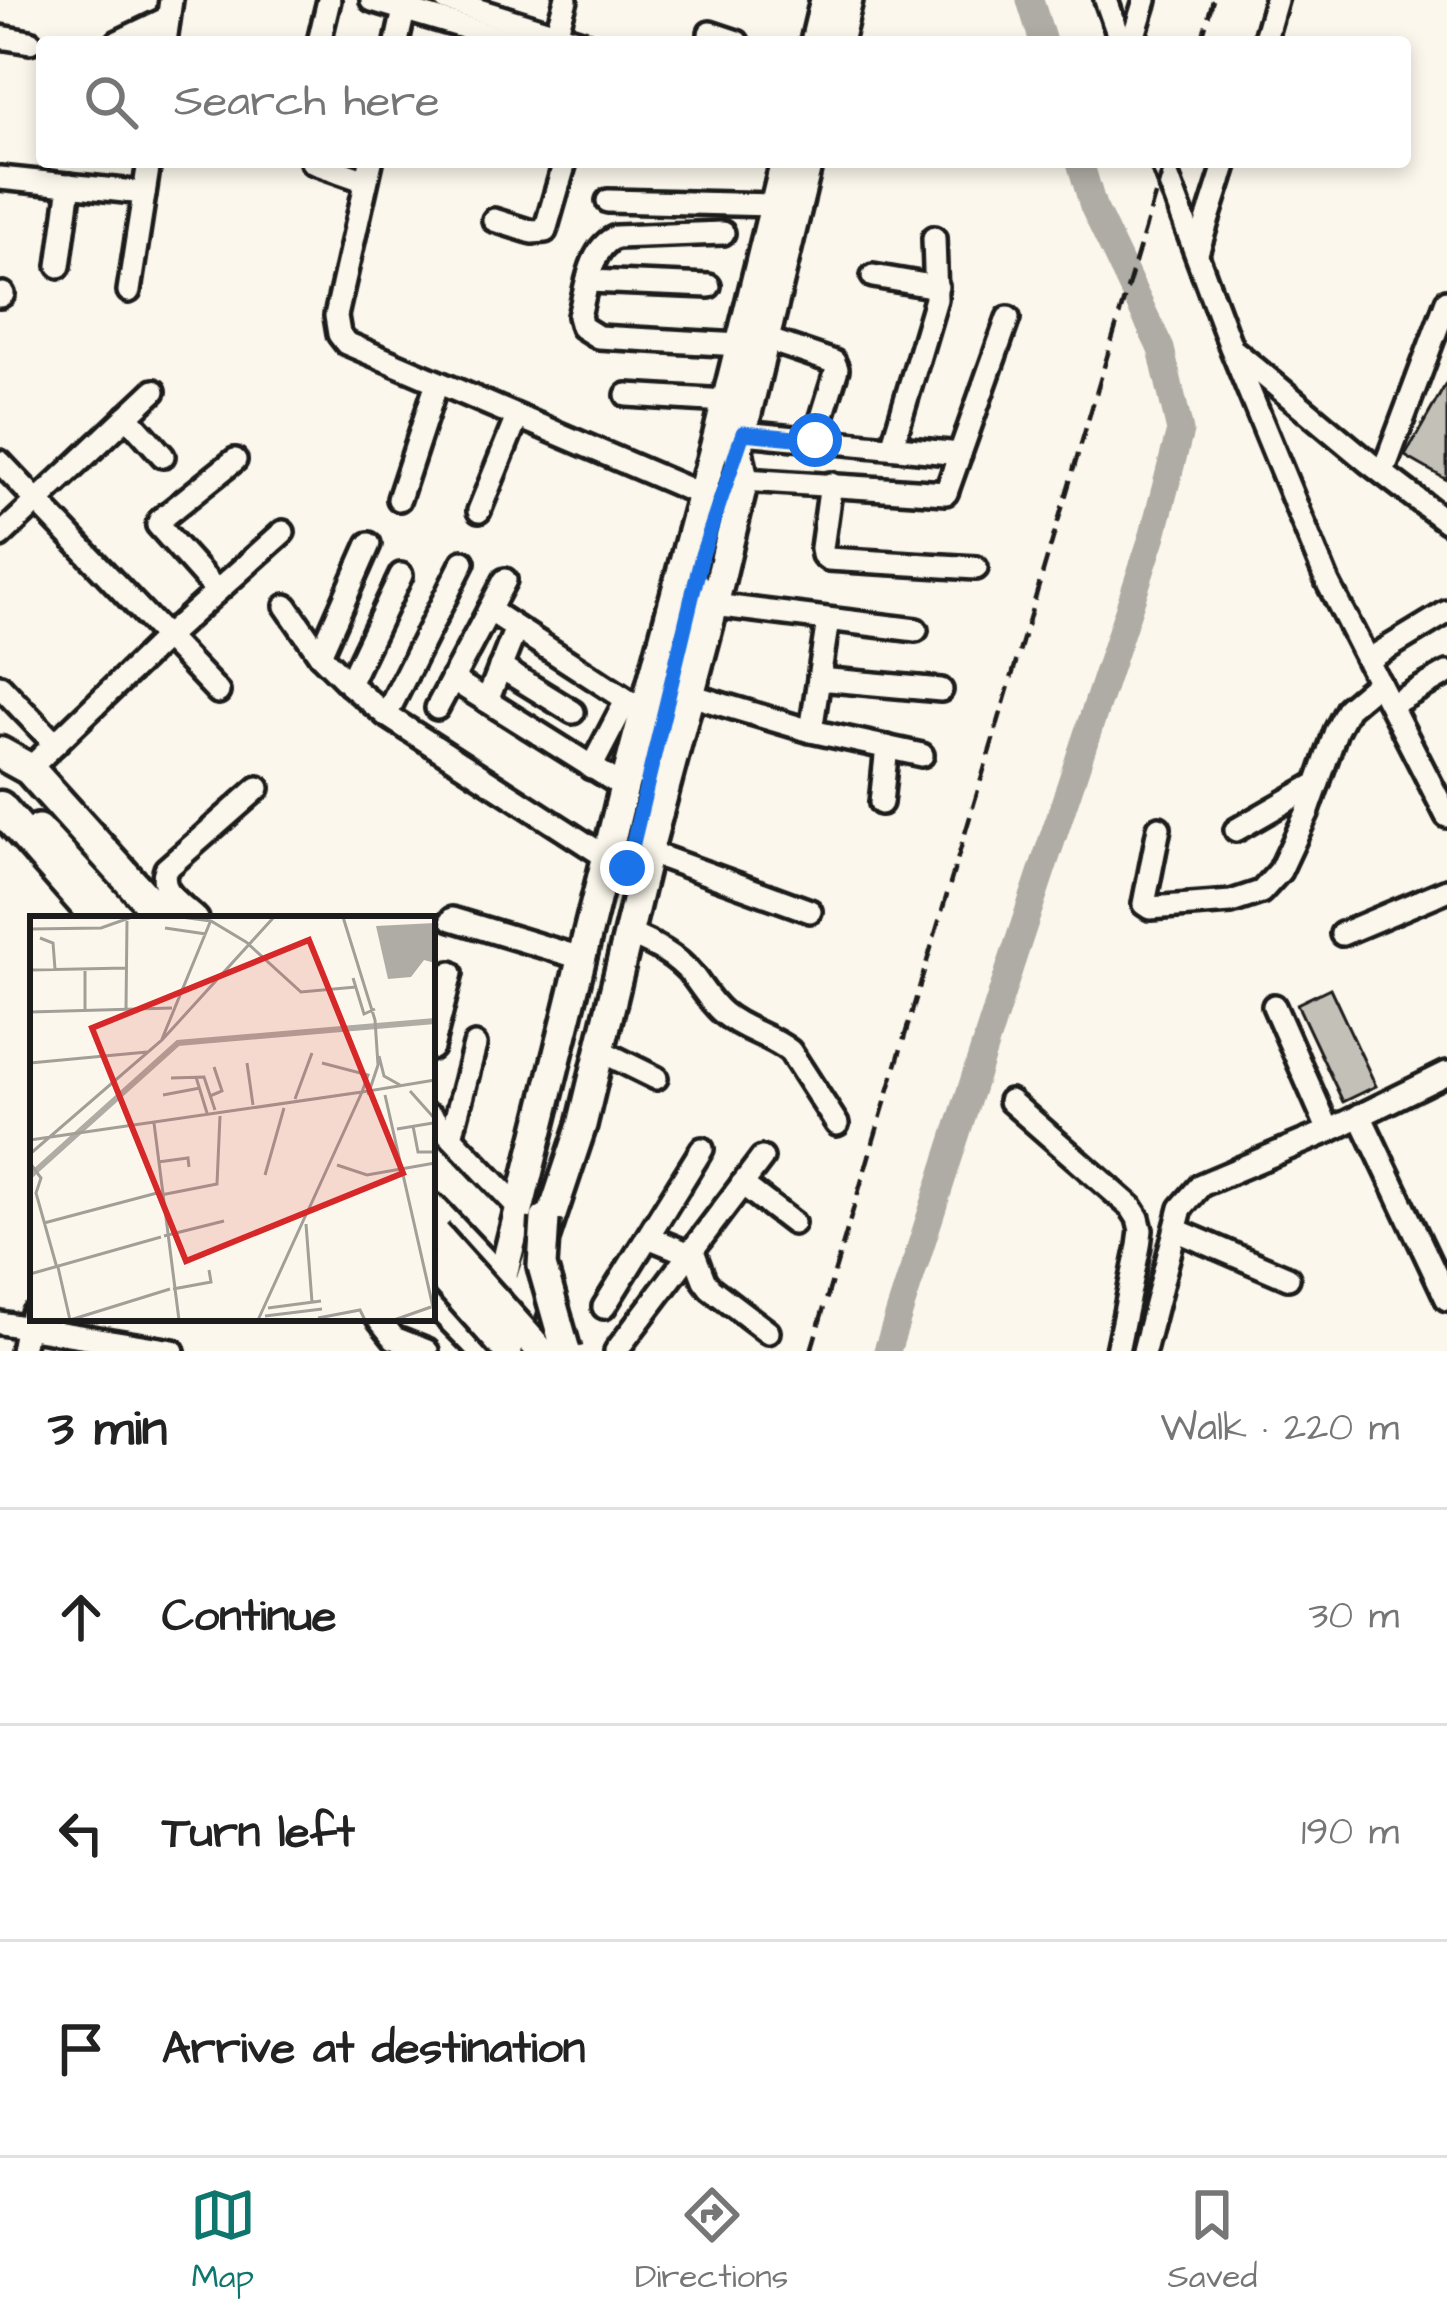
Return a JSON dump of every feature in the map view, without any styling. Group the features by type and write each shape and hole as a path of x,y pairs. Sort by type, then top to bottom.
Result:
{"highway":[{"path":"8,778 96,916"},
{"path":"8,778 161,916"},
{"path":"435,1218 512,1294 492,1349 435,1299"}],"main road":[{"path":"816,36 825,0"},
{"path":"839,36 848,0"},
{"path":"569,1351 542,1266 533,1215 558,1153 702,555 740,441 783,168"},
{"path":"512,1294 533,1215 581,958 624,787 635,706 702,495 726,401 753,342 806,168"},
{"path":"512,1294 582,1125 744,480 740,441"},
{"path":"8,778 119,916"},
{"path":"8,778 145,916"},
{"path":"435,1218 542,1351"},
{"path":"435,1270 492,1349"}],"street":[{"path":"320,36 329,0"},
{"path":"372,0 493,36"},
{"path":"446,0 562,36"},
{"path":"556,34 566,0"},
{"path":"1106,0 1119,36"},
{"path":"1134,36 1145,0"},
{"path":"1266,36 1276,0"},
{"path":"127,36 170,9"},
{"path":"398,36 404,10"},
{"path":"710,33 719,36"},
{"path":"0,37 30,42"},
{"path":"129,291 147,168"},
{"path":"494,220 532,232 545,231 558,168"},
{"path":"1164,168 1231,347 1328,583 1447,816"},
{"path":"1197,253 1224,168"},
{"path":"368,172 336,316 346,343 702,495"},
{"path":"0,178 67,177 144,194"},
{"path":"59,266 67,177"},
{"path":"608,201 774,205"},
{"path":"723,233 616,236 604,241 579,316 582,327 598,338 753,342 834,362 837,369 815,440"},
{"path":"892,447 936,299 934,238"},
{"path":"872,275 937,287"},
{"path":"589,281 709,286"},
{"path":"1383,472 1447,301"},
{"path":"744,480 946,493 1008,318"},
{"path":"1231,347 1447,522"},
{"path":"399,500 437,383"},
{"path":"0,536 154,391"},
{"path":"627,395 726,401"},
{"path":"127,416 163,456"},
{"path":"478,511 517,417"},
{"path":"740,441 815,440 960,454"},
{"path":"218,591 158,525 235,460"},
{"path":"0,462 218,692"},
{"path":"831,484 822,548 827,559 976,568"},
{"path":"8,778 55,744 283,532"},
{"path":"320,655 369,544"},
{"path":"386,716 463,562"},
{"path":"349,684 401,575"},
{"path":"437,709 505,580"},
{"path":"714,605 916,630"},
{"path":"286,606 320,655 386,716 606,857"},
{"path":"489,610 635,706 591,768"},
{"path":"1368,660 1447,612"},
{"path":"812,731 828,620"},
{"path":"433,623 471,644"},
{"path":"487,701 516,628"},
{"path":"500,667 573,712"},
{"path":"1391,705 1447,673"},
{"path":"452,679 624,787"},
{"path":"819,679 941,691"},
{"path":"1159,828 1144,904 1150,908 1231,902 1261,892 1280,871 1348,708 1379,682"},
{"path":"0,686 55,744"},
{"path":"690,694 812,731 922,755"},
{"path":"881,803 887,747"},
{"path":"1237,830 1318,783"},
{"path":"194,916 163,884 166,869 258,788"},
{"path":"648,852 810,911"},
{"path":"1342,934 1447,890"},
{"path":"452,919 581,958"},
{"path":"629,934 682,963 717,1009 733,1021 790,1051 837,1124"},
{"path":"435,1036 451,973"},
{"path":"1274,1006 1329,1131"},
{"path":"452,1137 475,1045"},
{"path":"599,1050 656,1078"},
{"path":"1144,1351 1181,1208 1201,1185 1329,1131 1447,1073"},
{"path":"1010,1101 1138,1218 1139,1246 1117,1351"},
{"path":"1360,1115 1447,1299"},
{"path":"435,1120 533,1215"},
{"path":"604,1307 702,1149"},
{"path":"616,1351 762,1158"},
{"path":"742,1184 793,1222"},
{"path":"1176,1230 1288,1278"},
{"path":"647,1237 691,1252 710,1288 768,1332"},
{"path":"512,1294 569,1351"},
{"path":"380,1321 394,1338 427,1351"},
{"path":"0,1323 173,1351"}],"building":[{"path":"1447,382 1447,480 1405,456"},
{"path":"1330,988 1376,1086 1343,1102 1297,1004"}],"waterway":[{"path":"1030,0 1041,36"},
{"path":"887,1351 1153,535 1180,431 1161,349 1093,206 1082,168"}],"railway":[{"path":"1203,36 1213,0"},
{"path":"811,1351 1163,168"}],"route":[{"path":"627,868 702,555 743,433 815,440"}]}
